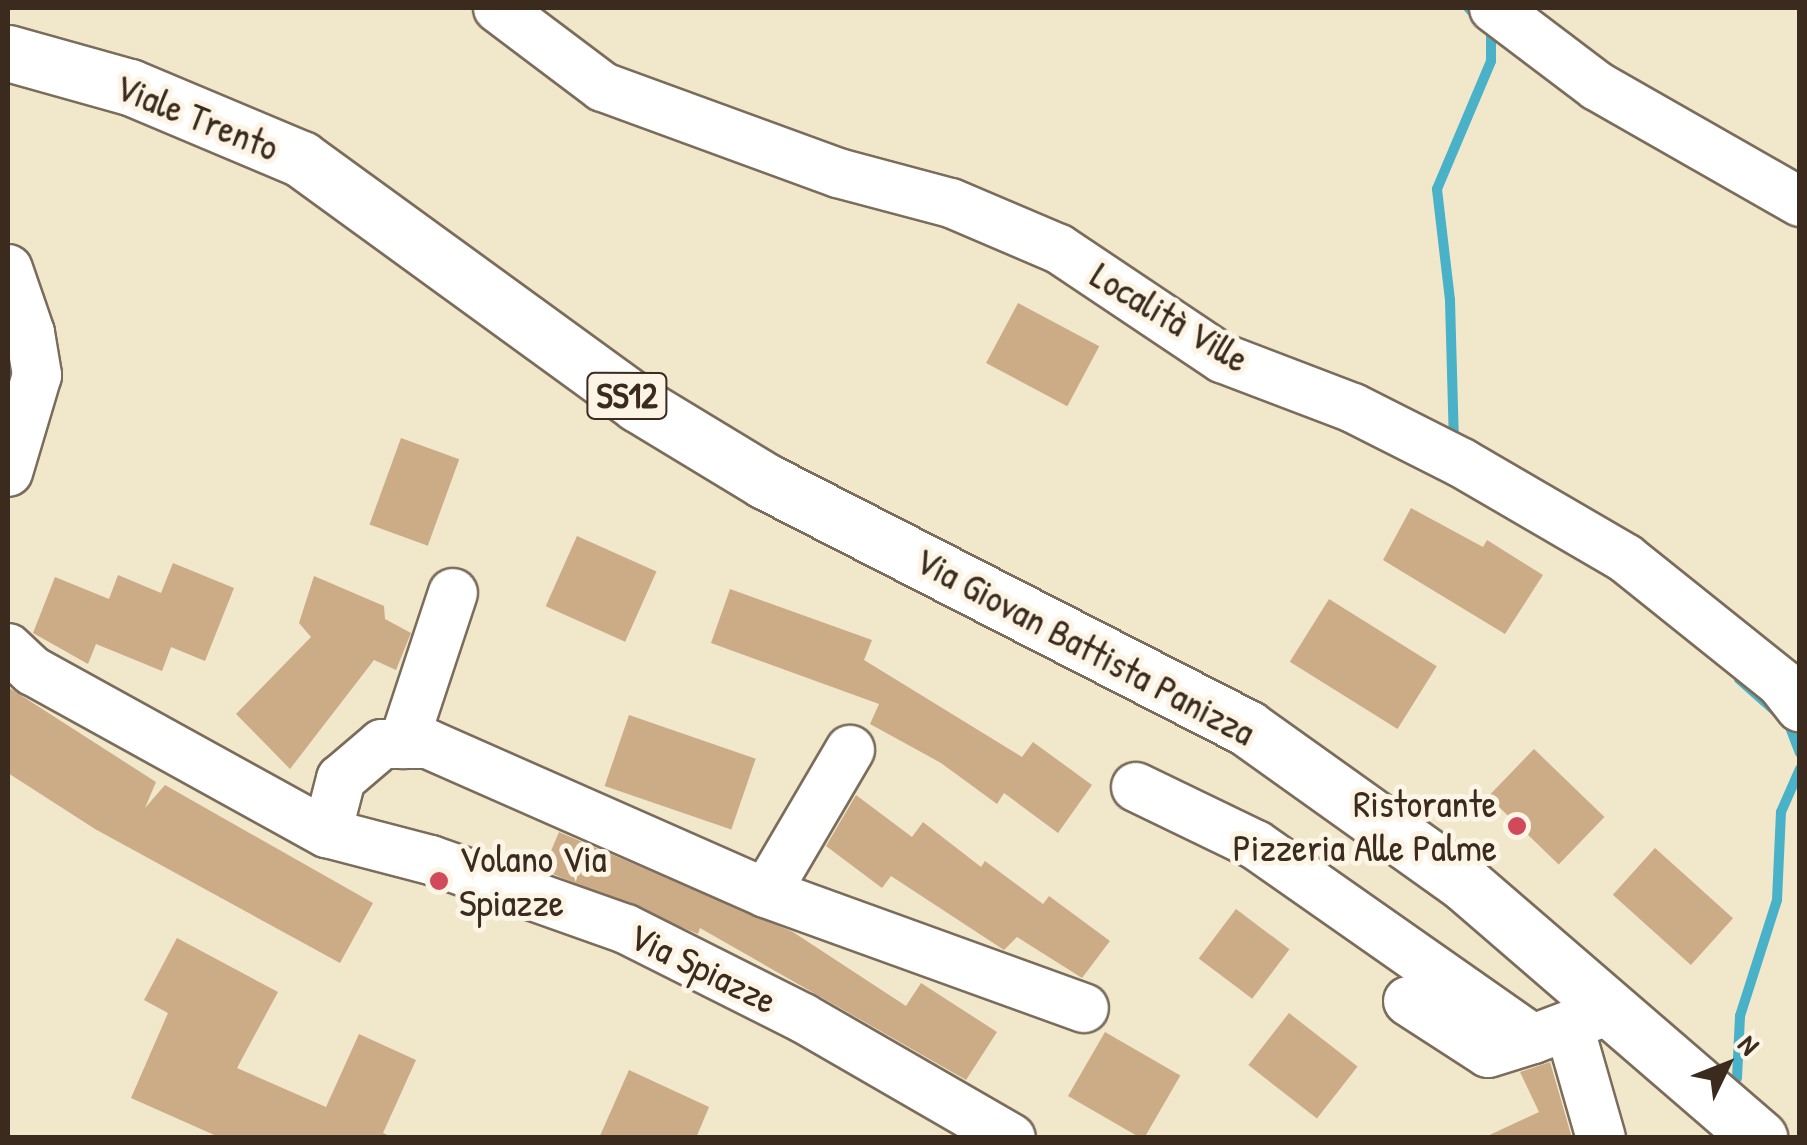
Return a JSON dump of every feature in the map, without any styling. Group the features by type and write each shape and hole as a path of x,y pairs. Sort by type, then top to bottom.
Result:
{"main road":[{"name":"Viale Trento","path":"8,53 130,87 230,126 301,160 374,208"},
{"name":"Via Giovan Battista Panizza","path":"374,208 638,404 764,481 1247,728 1464,883 1572,1026 1758,1138"}],"street":[{"name":"Località Ville","path":"498,8 603,88 838,172 951,202 1059,248 1222,358 1352,408 1462,462 1624,558 1781,684 1800,707"},
{"path":"1494,8 1598,86 1800,202"},
{"path":"8,269 37,375 8,472"},
{"path":"403,744 453,593"},
{"name":"Via Spiazze","path":"8,648 33,671 327,832 431,860 626,929 804,1018 1011,1138"},
{"path":"327,832 341,778 382,744 428,744 766,893 1084,1008"},
{"path":"766,893 850,750"},
{"path":"1136,787 1256,845 1572,1026 1600,1138"},
{"path":"1408,1001 1488,1054 1572,1026"}],"building":[{"path":"1018,303 1099,346 1067,406 986,363"},
{"path":"401,438 459,459 428,546 370,524"},
{"path":"1411,508 1483,547 1487,540 1543,575 1505,634 1383,560"},
{"path":"577,536 656,571 625,642 546,606"},
{"path":"173,563 234,588 205,661 171,647 162,671 96,644 88,664 33,633 55,577 109,599 118,575 161,593"},
{"path":"314,576 384,606 385,619 411,633 396,670 374,660 290,769 236,714 311,637 299,623"},
{"path":"730,589 872,640 864,660 1022,757 1033,742 1092,785 1058,833 1004,793 997,804 941,763 870,724 879,704 711,643"},
{"path":"1329,599 1437,666 1397,729 1290,662"},
{"path":"8,687 156,782 145,808 165,785 373,903 340,963 95,829 8,773"},
{"path":"629,715 756,759 731,830 605,786"},
{"path":"1534,749 1604,817 1559,865 1488,796"},
{"path":"856,795 912,837 923,822 981,867 985,861 1043,904 1049,896 1110,941 1082,978 1017,937 1004,950 891,876 882,888 826,846"},
{"path":"559,832 793,932 906,1006 921,983 997,1032 966,1080 700,928 698,934 543,870"},
{"path":"1655,848 1733,918 1691,965 1613,895"},
{"path":"1236,909 1290,949 1252,999 1199,959"},
{"path":"177,938 278,992 237,1068 326,1107 359,1034 416,1060 383,1133 394,1138 221,1138 131,1098 168,1013 144,1000"},
{"path":"1289,1013 1358,1067 1317,1119 1248,1065"},
{"path":"1105,1032 1180,1076 1144,1138 1068,1096"},
{"path":"1550,1062 1572,1138 1483,1138 1539,1112 1520,1072"},
{"path":"629,1070 709,1107 696,1138 599,1138"}],"waterway":[{"path":"1454,444 1450,300 1437,189 1491,61 1491,32 1469,8"},
{"path":"1739,679 1775,711"},
{"path":"1788,722 1800,753"},
{"path":"1737,1078 1740,1016 1777,900 1781,812 1800,769"}],"place":[{"name":"Ristorante Pizzeria Alle Palme","path":"1517,826"},
{"name":"Volano Via Spiazze","path":"439,881"}]}
